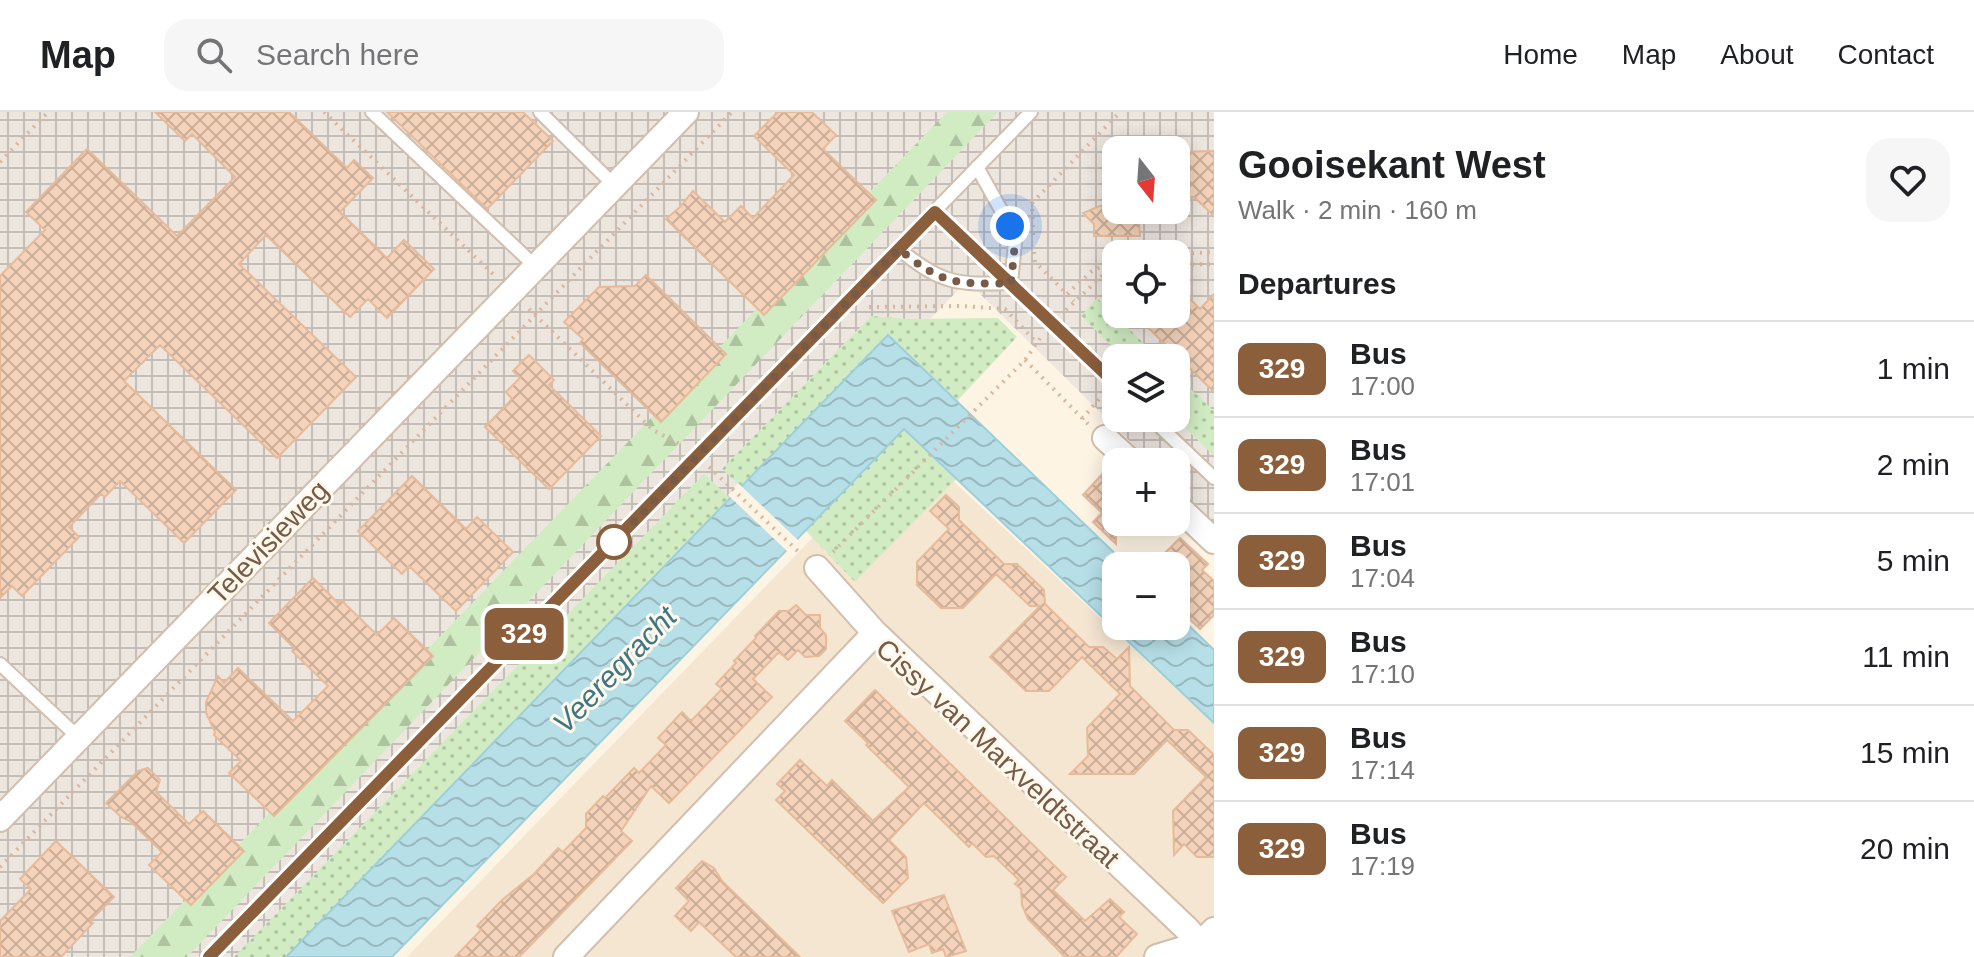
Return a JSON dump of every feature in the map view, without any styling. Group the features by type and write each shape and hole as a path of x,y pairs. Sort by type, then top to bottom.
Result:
{"street":[{"name":"Televisieweg","path":"0,819 686,112"},
{"path":"1105,438 1116,448"},
{"path":"1190,518 1214,541"},
{"path":"812,564 875,633"},
{"name":"Cissy van Marxveldtstraat","path":"566,957 875,633 1206,947"},
{"path":"1157,957 1206,947"}],"lane":[{"path":"372,112 536,267"},
{"path":"540,112 615,186"},
{"path":"209,957 1031,112"},
{"path":"977,167 1010,226 1015,243 1011,283"},
{"path":"935,212 1102,371"},
{"path":"899,249 924,270 964,284 1011,283"},
{"path":"1166,432 1214,478"},
{"path":"0,664 78,737"}],"path":[{"path":"0,162 48,112"},
{"path":"0,867 732,112"},
{"path":"1074,301 1035,262 1032,203 1120,112"},
{"path":"1190,254 1214,252"},
{"path":"1205,253 1214,262"},
{"path":"1190,264 1214,262"},
{"path":"1067,294 1092,271 1102,266"},
{"path":"866,307 1005,309 1036,342"},
{"path":"1025,360 1082,419 1105,438"},
{"path":"725,480 812,564 922,464 988,396"},
{"path":"1082,419 1099,399"}],"shaded area":[{"path":"0,112 1214,112 1214,523 1190,500 1190,448 1137,448 1121,432 1190,432 1190,344 1102,344 1102,414 967,281 306,957 0,957"},
{"path":"908,439 1102,620 1102,640 1124,640 1214,724 1214,957 407,957"}],"green space":[{"path":"947,112 998,112 187,957 130,957"},
{"path":"1097,298 1102,303 1102,328 1128,328 1145,344 1110,344 1081,316"},
{"path":"871,316 909,319 998,318 1017,337 957,401 888,335 741,487 722,469"},
{"path":"1190,388 1214,411 1214,456 1189,432"},
{"path":"904,428 957,478 855,582 805,530"},
{"path":"704,474 730,498 286,957 234,957"}],"water":[{"name":"Veeregracht","path":"888,335 1113,552 1102,552 1102,617 904,429 392,957 286,957"},
{"path":"1190,627 1214,650 1214,723 1126,640 1190,640"}],"pier":[{"path":"738,483 800,542 789,553 728,495"}],"building":[{"path":"155,112 289,112 347,168 354,160 373,178 340,212 387,258 404,240 434,269 387,318 368,299 350,317 266,235 239,264 356,377 277,458 160,345 124,381 236,490 184,543 120,481 105,497 101,494 69,527 79,537 22,596 12,586 0,598 0,276 45,230 26,212 87,149 177,236 235,177 192,134 185,141"},
{"path":"387,112 523,112 553,141 487,209"},
{"path":"778,112 812,112 836,135 823,149 876,200 764,315 666,219 693,191 725,222 741,206 753,218 794,175 754,136"},
{"path":"1214,151 1214,216 1194,197 1190,197 1190,152"},
{"path":"1102,205 1102,224 1139,224 1140,236 1094,236 1094,224 1083,213"},
{"path":"646,275 726,354 661,422 580,343 583,339 564,322 599,287 635,286"},
{"path":"1214,294 1214,392 1190,369 1190,344 1165,344 1148,328 1190,328 1190,299 1200,309"},
{"path":"529,355 554,380 549,385 601,436 549,489 485,427 512,399 506,392 520,378 513,371"},
{"path":"1102,474 1102,513 1083,495"},
{"path":"412,476 466,529 477,517 513,552 456,611 409,566 402,574 358,531"},
{"path":"946,495 959,507 959,520 1004,564 1017,564 1044,590 1045,604 1089,647 1103,647 1117,659 1129,647 1130,686 1174,730 1188,730 1214,755 1214,857 1197,857 1184,844 1174,855 1173,811 1206,777 1167,740 1134,774 1070,774 1088,756 1087,728 1120,694 1082,657 1049,691 1026,691 990,657 1040,606 1030,606 996,574 963,608 941,608 917,585 917,562 949,529 930,511"},
{"path":"1102,513 1102,531 1093,522"},
{"path":"1180,538 1208,564 1202,570 1214,581 1214,615 1200,629 1190,619 1190,552 1166,552"},
{"path":"313,578 377,635 394,618 433,656 274,816 229,773 241,761 214,735 206,713 206,702 218,676 224,683 238,668 293,721 328,686 269,623"},
{"path":"796,605 806,615 820,615 820,628 826,635 826,649 819,656 805,657 798,650 788,660 779,652 753,679 772,697 669,803 651,786 621,831 632,841 519,957 455,957 481,930 477,926 502,900 534,874 558,848 563,852 586,828 586,814 603,796 605,798 634,768 639,773 666,745 658,738 682,712 691,721 722,689 716,684 779,611 789,611"},
{"path":"875,690 1066,877 1053,890 1085,921 1110,899 1124,912 1119,917 1137,934 1116,957 1065,957 1028,919 1022,905 1021,889 1015,884 1019,880 994,856 986,857 972,843 969,847 924,803 889,840 906,857 908,878 883,903 776,800 785,791 777,784 800,760 827,786 832,780 873,821 909,787 845,721"},
{"path":"148,768 160,780 156,792 189,824 203,811 244,851 191,905 149,865 162,852 106,803 138,771"},
{"path":"56,841 114,897 61,957 0,957 0,921 31,889 20,879"},
{"path":"702,861 714,868 722,881 800,957 736,957 699,922 691,931 675,916 689,901 676,888"},
{"path":"944,895 966,951 946,957 943,949 932,953 929,944 909,952 892,911"}],"bus line":[{"name":"329","path":"209,957 935,212 1102,371"}],"route":[{"path":"614,542 899,249 924,270 964,284 1011,283 1015,243 1010,226"}]}
